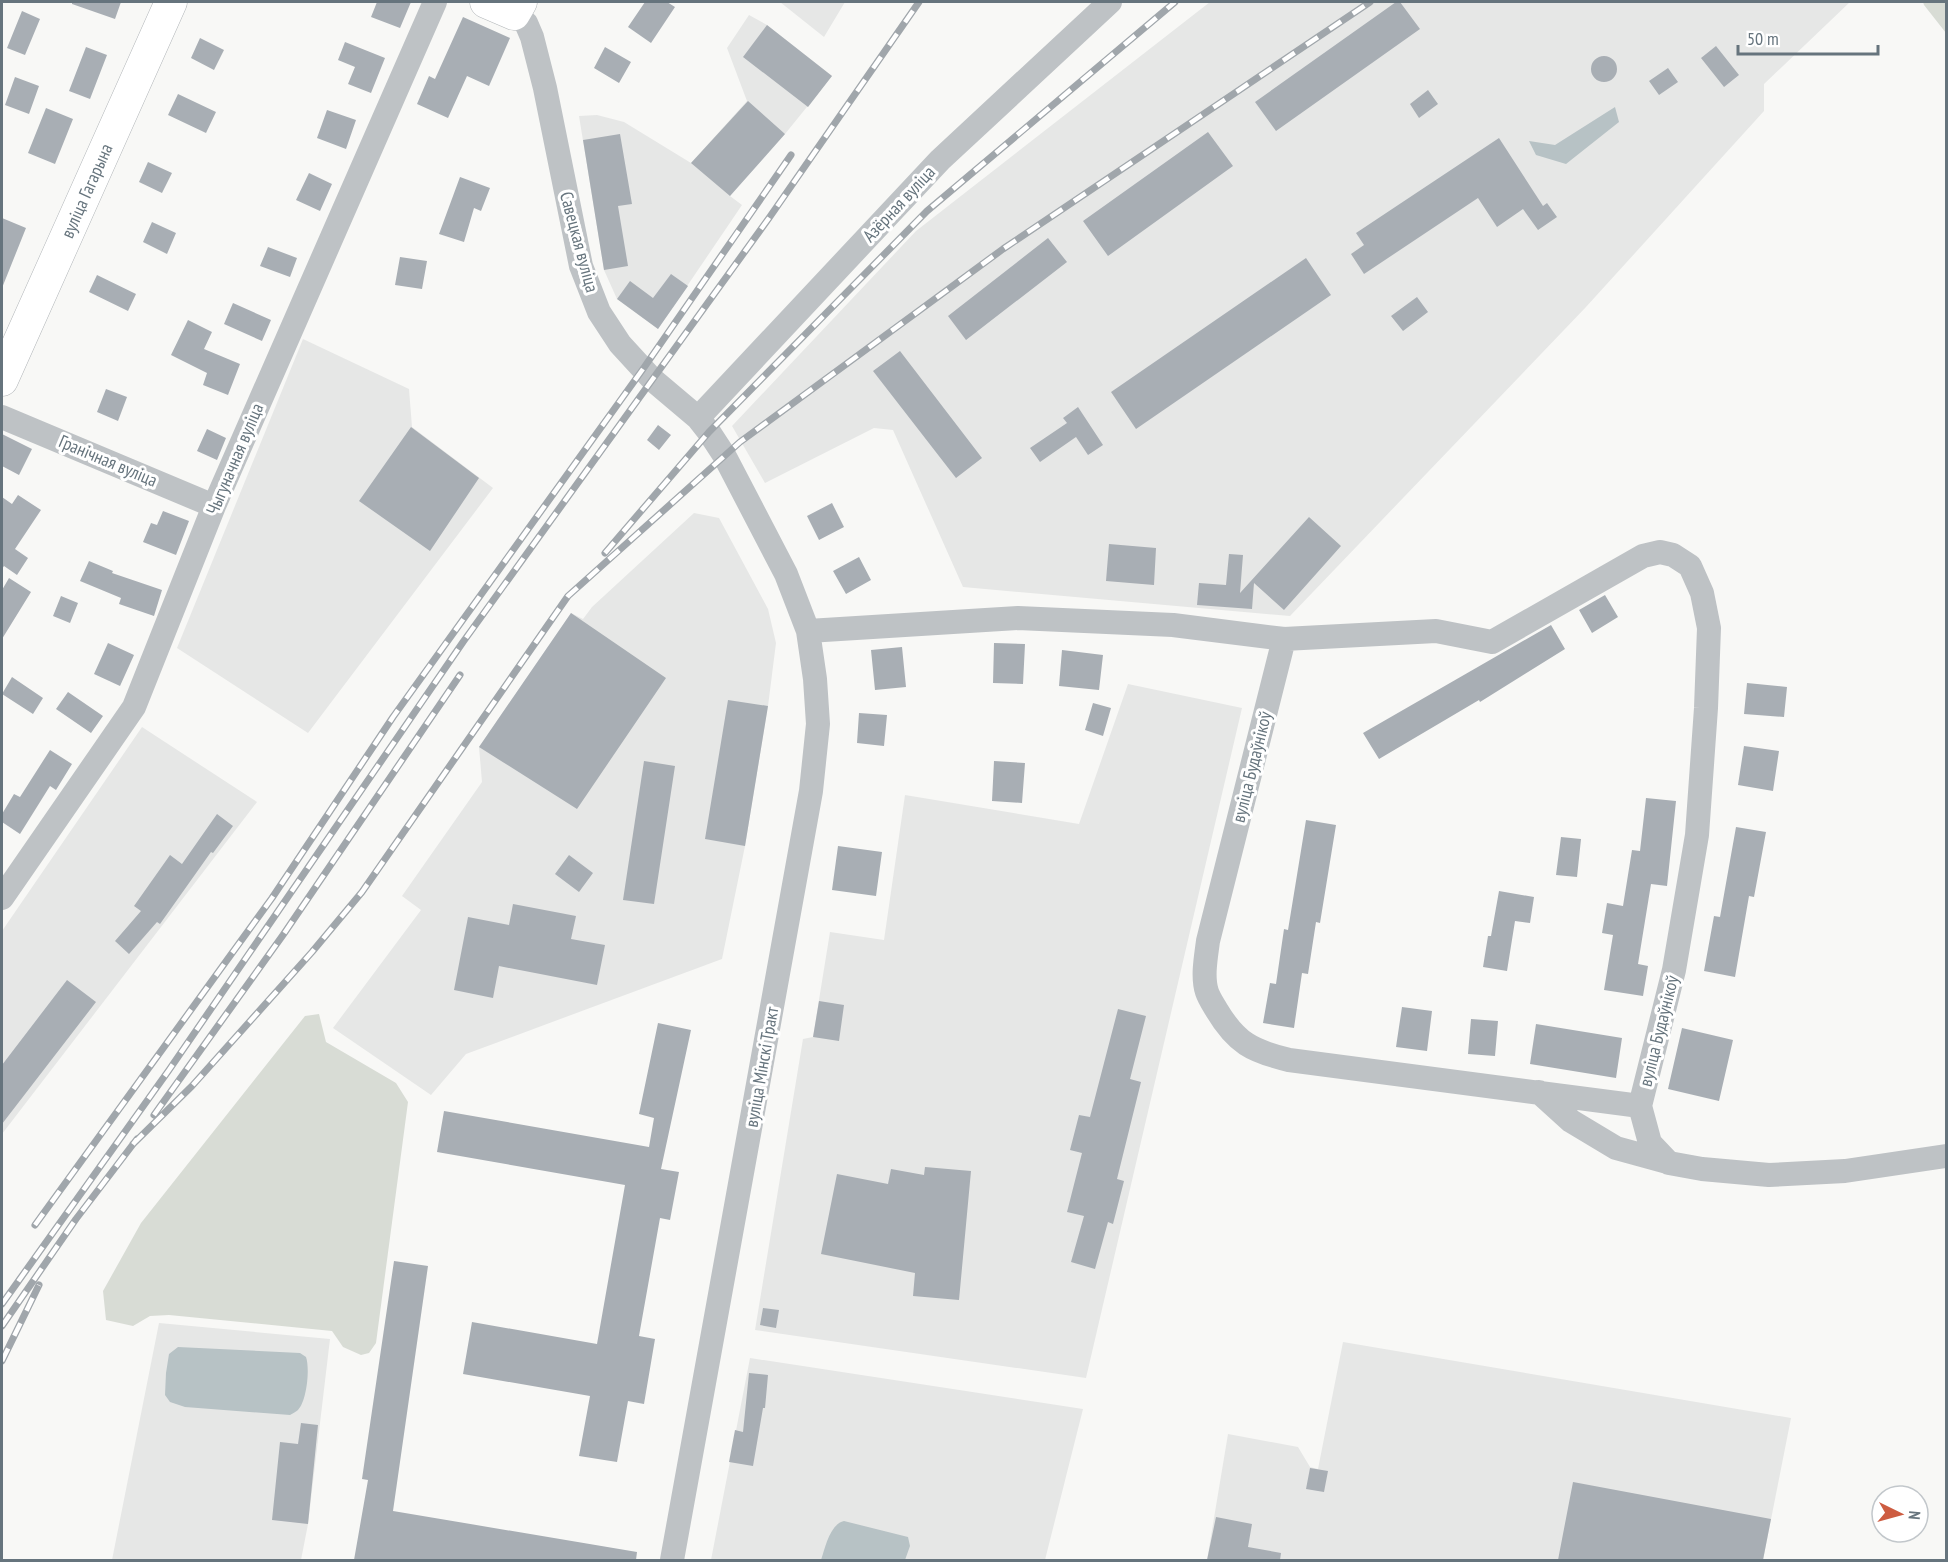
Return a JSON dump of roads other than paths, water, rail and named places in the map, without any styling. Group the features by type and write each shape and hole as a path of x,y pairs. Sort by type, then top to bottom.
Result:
{"main road":[{"name":"вуліца Гагарына","path":"2,380 171,2"},
{"path":"486,2 518,8"}],"street":[{"name":"Чыгуначная вуліца","path":"2,898 10,868 134,707 214,506 435,2"},
{"name":"Азёрная вуліца","path":"698,418 940,160 1110,2"},
{"name":"Савецкая вуліца","path":"518,8 532,37 545,88 581,266 596,304 620,344 653,380 698,418 724,455 786,574"},
{"name":"Гранічная вуліца","path":"2,417 214,506"},
{"name":"вуліца Будаўнікоў","path":"808,631 1018,618 1173,625 1284,639 1436,631 1492,642 1643,556 1660,552 1673,555 1690,566 1702,593 1708,628 1706,708 1697,835 1674,970 1640,1106 1289,1060 1263,1054 1242,1042 1223,1021 1207,993 1205,969 1208,941 1284,639"},
{"name":"вуліца Мінскі Тракт","path":"672,1560 811,791 818,724 815,679 808,631 786,574"},
{"path":"1539,1092 1571,1121 1616,1148 1669,1163 1702,1169 1769,1175 1845,1171 1947,1156"},
{"path":"1640,1106 1650,1143 1669,1163"}],"railway":[{"path":"2,1304 169,1070 463,642 769,218 919,2"},
{"path":"605,553 709,432 927,211 1175,2"},
{"path":"133,1144 192,1086 312,952 362,892 568,596 740,442 1003,249 1370,2"},
{"path":"35,1225 272,898 393,717 643,369 791,155"},
{"path":"154,1115 283,935 460,675"},
{"path":"2,1326 76,1219 137,1139"},
{"path":"2,1361 39,1285"}]}
